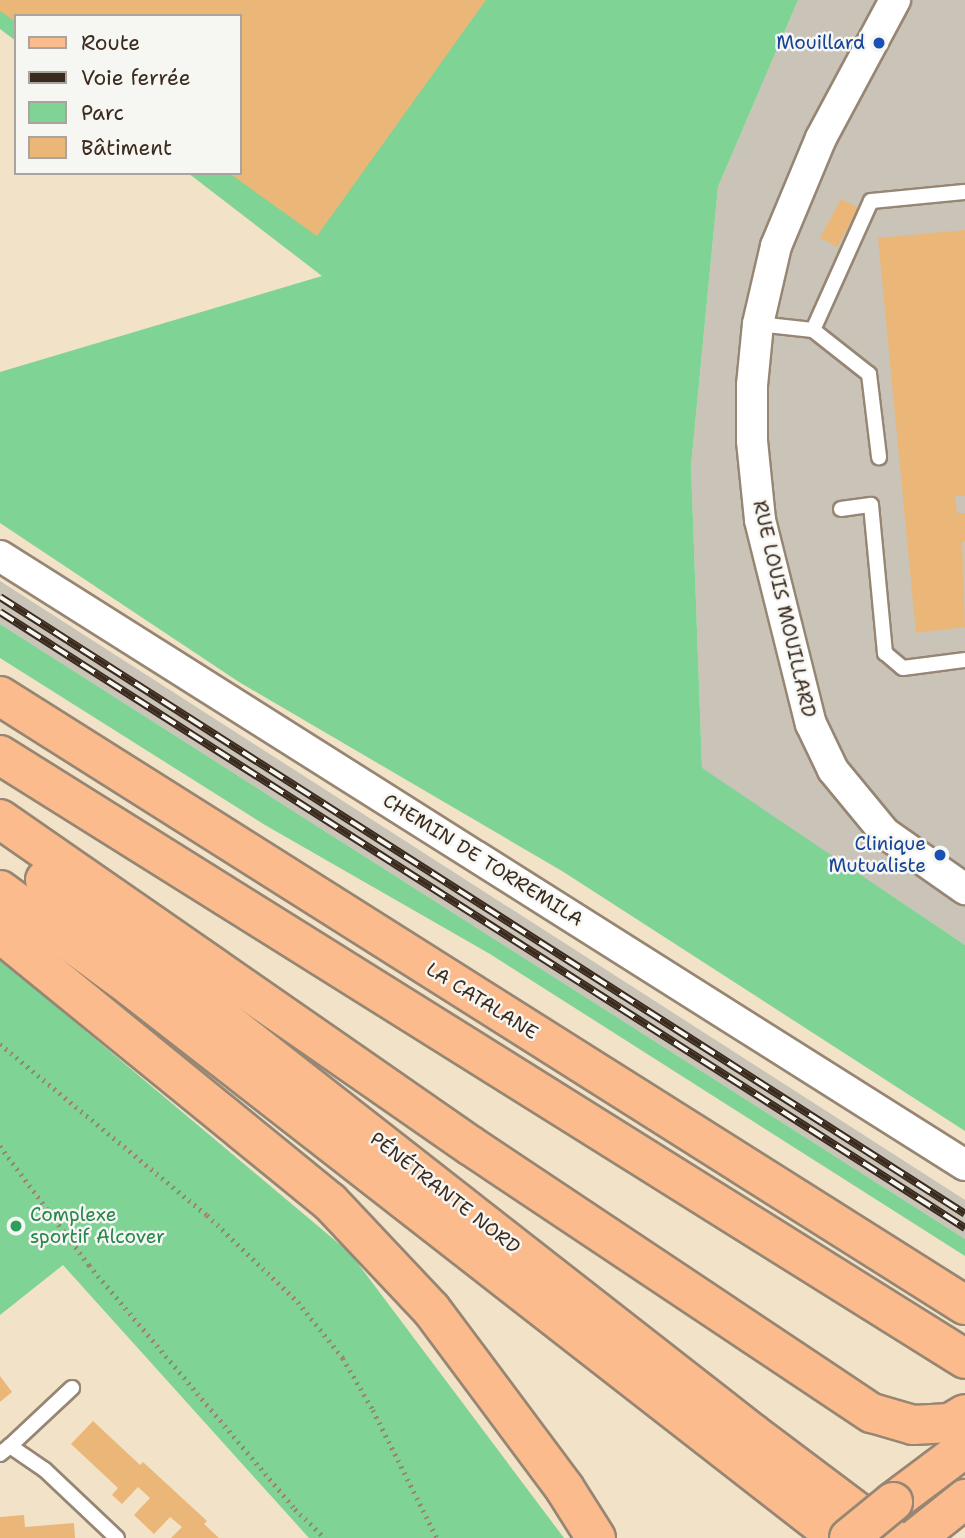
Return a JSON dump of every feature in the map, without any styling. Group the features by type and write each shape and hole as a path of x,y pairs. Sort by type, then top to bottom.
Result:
{"main road":[{"name":"LA CATALANE","path":"0,696 965,1305"},
{"path":"0,755 965,1359"},
{"path":"0,819 471,1146 872,1413 913,1425 950,1423 965,1414"},
{"name":"PÉNÉTRANTE NORD","path":"0,847 892,1520"},
{"name":"PÉNÉTRANTE NORD","path":"0,890 130,986 838,1538"},
{"path":"0,933 330,1202 430,1309 565,1489 596,1538"},
{"path":"849,1538 892,1520 965,1448"},
{"path":"922,1533 965,1499"}],"street":[{"name":"RUE LOUIS MOUILLARD","path":"895,0 821,138 776,246 758,324 752,385 751,442 760,520 811,724 833,770 885,833 965,889"},
{"name":"CHEMIN DE TORREMILA","path":"0,556 965,1165"}],"lane":[{"path":"813,330 871,201 965,192"},
{"path":"758,324 813,330 869,374 880,457"},
{"path":"841,509 871,505 885,653 903,668 965,660"},
{"path":"72,1388 5,1450 45,1471 117,1538"}],"path":[{"path":"0,1044 207,1215 298,1302 349,1368 402,1465 437,1538"},
{"path":"0,1146 89,1265 295,1509 325,1538"}],"shaded area":[{"path":"798,0 965,0 965,945 702,769 691,466 718,187"},
{"path":"0,581 965,1200 965,1239 0,624"}],"green space":[{"path":"0,0 798,0 718,187 691,466 702,768 965,945 965,1131 562,871 239,682 0,523 0,372 322,276 191,175 242,175 242,14 14,14 14,40 0,29"},
{"path":"0,624 965,1239 965,1256 490,954 265,825 0,658"},
{"path":"0,959 350,1253 564,1538 309,1538 63,1265 0,1315"}],"building":[{"path":"0,0 486,0 317,236 232,175 242,175 242,14 14,14 14,21 0,11"},
{"path":"841,199 859,208 837,247 820,238"},
{"path":"965,230 965,496 955,496 957,513 965,513 965,541 962,541 965,627 916,633 878,238"},
{"path":"0,1376 12,1392 0,1402"},
{"path":"93,1421 140,1465 143,1462 207,1521 204,1524 219,1538 171,1538 182,1527 170,1517 154,1534 134,1515 150,1498 138,1487 122,1504 112,1495 118,1488 71,1444"},
{"path":"24,1515 25,1527 74,1523 75,1538 0,1538 0,1517"}],"railway":[{"path":"0,597 965,1214"},
{"path":"0,612 965,1228"}],"place":[{"name":"Mouillard","path":"879,43"},
{"name":"Clinique Mutualiste","path":"940,855"},
{"name":"Complexe sportif Alcover","path":"16,1226"}]}
